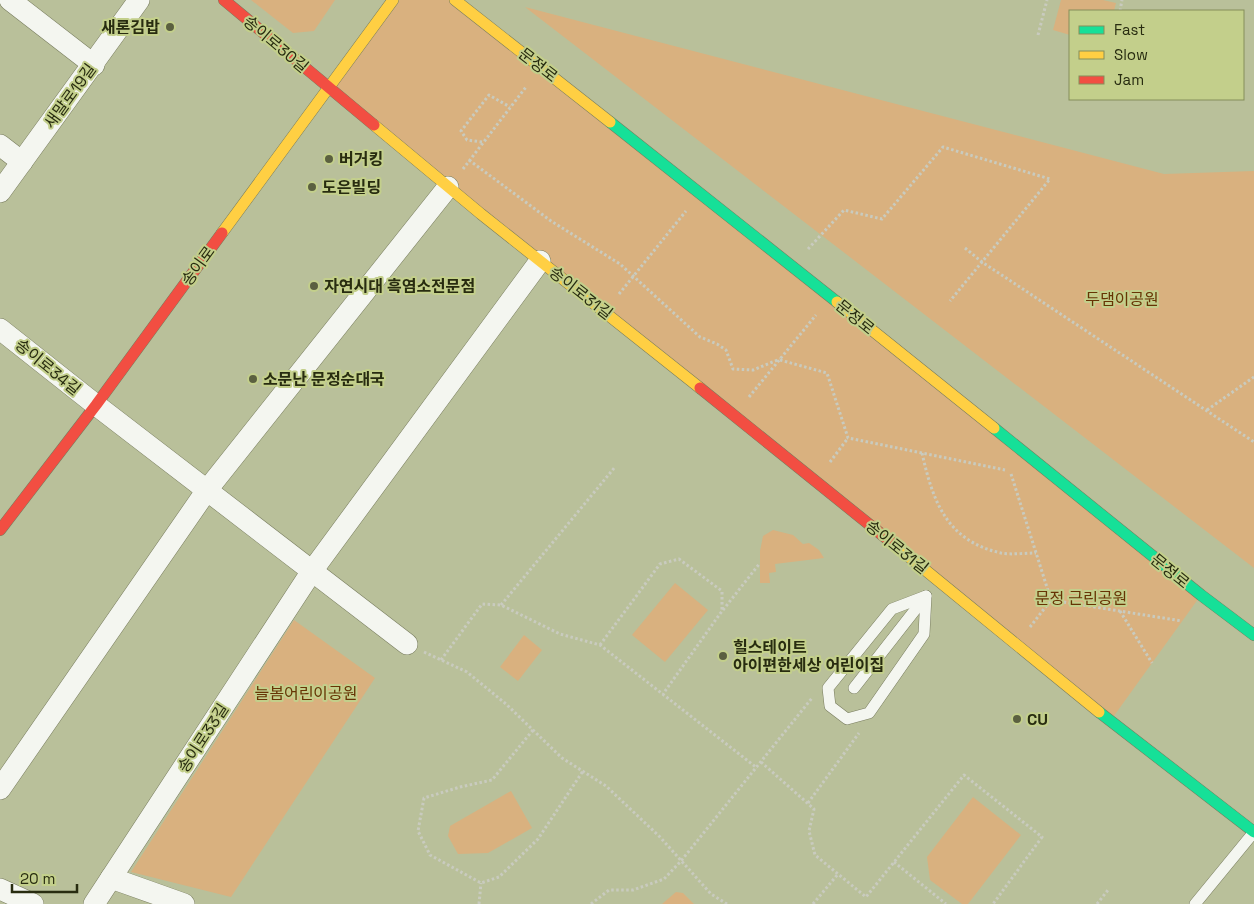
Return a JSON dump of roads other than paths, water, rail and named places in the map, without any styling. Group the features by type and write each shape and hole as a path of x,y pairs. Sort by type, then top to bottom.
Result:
{"street":[{"path":"10,0 94,65"},
{"name":"새말로19길","path":"0,192 140,0"},
{"name":"송이로30길","path":"224,0 329,88"},
{"name":"송이로","path":"0,530 96,405 393,0"},
{"name":"문정로","path":"455,0 793,266 1193,590 1254,634"},
{"name":"송이로31길","path":"329,88 448,187 735,415 1016,644 1254,832"},
{"path":"0,145 22,162"},
{"path":"0,789 207,490 448,187"},
{"name":"송이로31길","path":"312,571 540,261"},
{"name":"송이로34길","path":"0,329 96,405"},
{"path":"96,405 407,644"},
{"name":"송이로33길","path":"94,904 312,571"},
{"path":"111,878 184,904"},
{"path":"0,889 33,904"}],"lane":[{"path":"854,688 938,581"},
{"path":"926,596 924,634 869,713 847,719 830,706 828,688 892,609 926,596"},
{"path":"1195,904 1254,832"}],"place":[{"name":"새론김밥","path":"170,27"},
{"name":"버거킹","path":"329,159"},
{"name":"도은빌딩","path":"312,187"},
{"name":"자연시대 흑염소전문점","path":"314,286"},
{"name":"소문난 문정순대국","path":"253,379"},
{"name":"힐스테이트 아이편한세상 어린이집","path":"723,656"},
{"name":"CU","path":"1017,719"}],"park label":[{"name":"두댐이공원","path":"1122,299"},
{"name":"문정 근린공원","path":"1081,598"},
{"name":"늘봄어린이공원","path":"306,693"}]}
